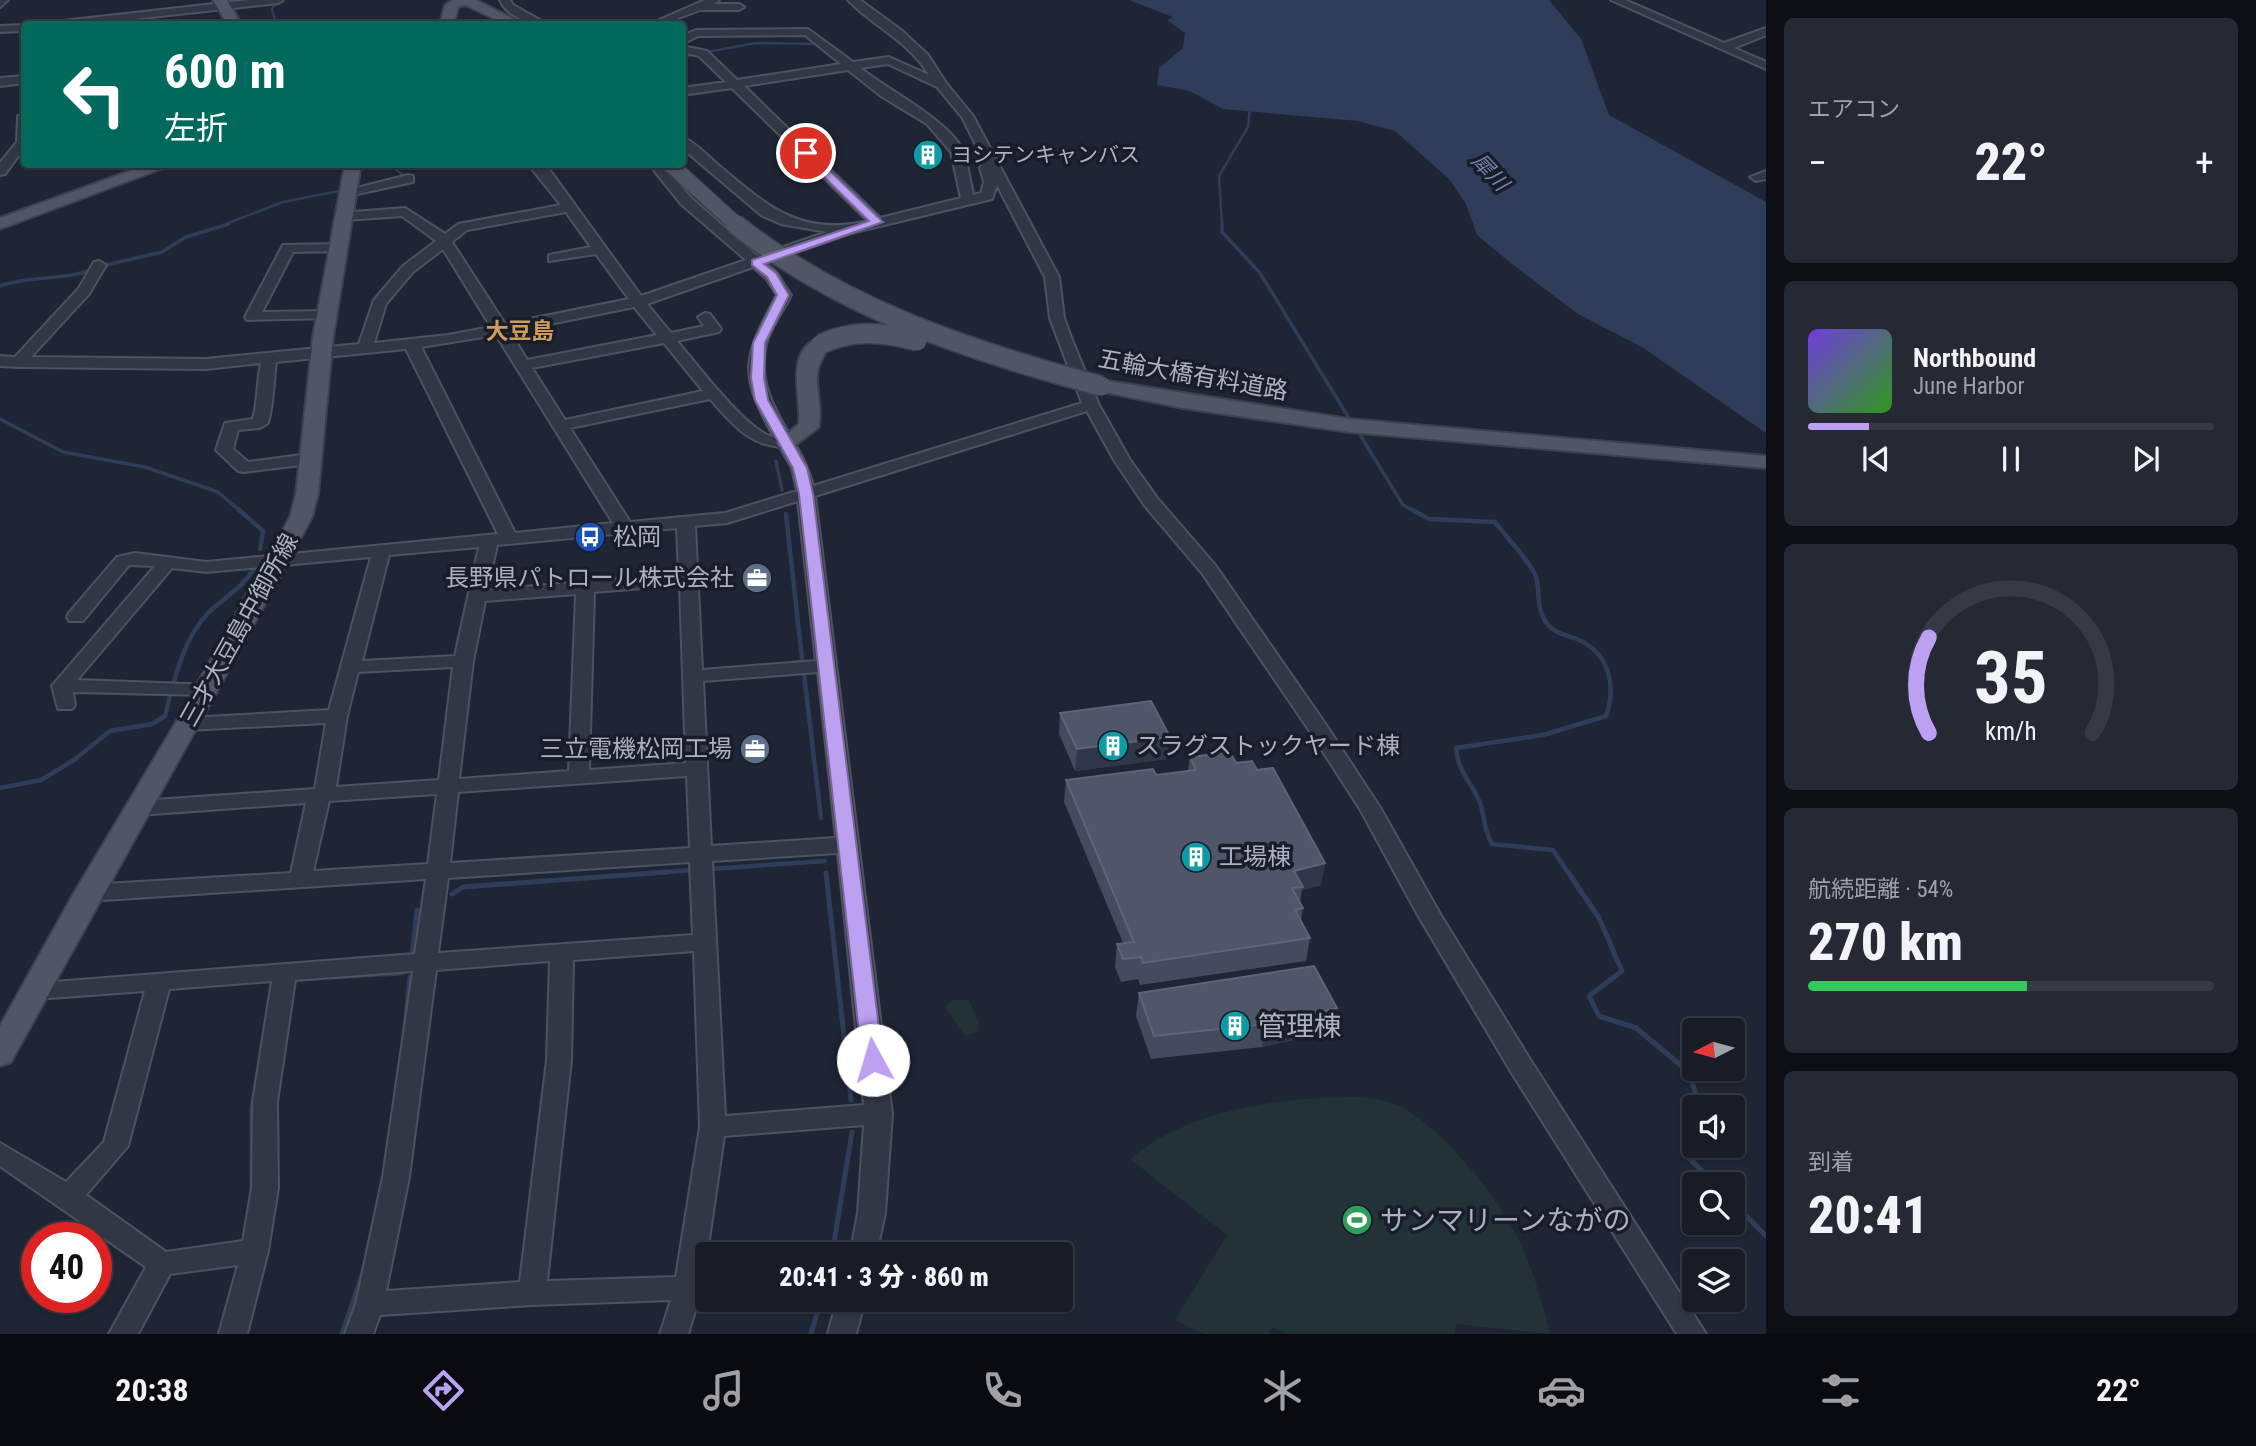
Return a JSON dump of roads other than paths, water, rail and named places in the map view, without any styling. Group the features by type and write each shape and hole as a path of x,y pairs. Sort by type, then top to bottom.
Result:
{"main road":[{"path":"448,21 452,5 468,0 510,21"},
{"path":"218,5 231,21"},
{"path":"0,224 155,168"},
{"name":"三才大豆島中御所線","path":"0,1054 88,893 188,724 301,517 307,494 321,352 338,248 348,192 359,168"},
{"name":"五輪大橋有料道路","path":"674,168 704,199 747,235 827,286 942,339 1096,396 1341,426 1766,462"},
{"path":"786,443 809,427 806,365 811,353 821,344 844,334 882,333 1096,396"}],"street":[{"path":"0,5 3,0"},
{"path":"197,0 218,5"},
{"path":"87,21 272,0"},
{"path":"505,0 508,7 536,21"},
{"path":"662,21 714,0"},
{"path":"853,0 897,32 924,57 941,85 967,116 1052,277 1057,318 1151,502 1209,569 1316,725 1370,809 1430,917 1515,1056 1692,1334"},
{"path":"1616,0 1766,66"},
{"path":"196,21 218,5"},
{"path":"697,7 739,7"},
{"path":"0,29 21,28"},
{"path":"1725,47 1766,31"},
{"path":"686,39 696,33 808,32 885,93 931,121 960,157 968,201"},
{"path":"686,50 703,53 877,222"},
{"path":"686,91 890,60 941,85"},
{"path":"0,82 21,80"},
{"path":"686,144 766,212 797,223 846,230"},
{"path":"0,171 12,157"},
{"path":"0,361 206,364 412,345 501,330 638,302 846,230 987,196 991,182 986,168 992,160"},
{"path":"537,168 572,208 638,302 713,394 754,435 765,441 786,443"},
{"path":"658,168 686,201 771,275 783,295 759,343 756,356 761,400 800,468 806,494 879,1114 871,1223 866,1242"},
{"path":"348,192 408,180"},
{"path":"365,348 379,303 408,269 463,227 572,208"},
{"path":"345,216 405,212 445,241 624,527"},
{"path":"327,315 252,317 288,248 338,248"},
{"path":"554,258 601,250"},
{"path":"19,362 29,346 94,281 98,268"},
{"path":"522,366 714,329 705,317"},
{"path":"412,345 509,538"},
{"path":"269,359 264,389 267,397 260,423 231,426 224,450 243,467 309,459"},
{"path":"559,426 713,394"},
{"path":"76,617 123,561 135,558 206,567 727,518 1096,396"},
{"path":"674,1334 688,1288 713,1127 695,769 695,676 686,523"},
{"path":"359,1334 370,1304 396,1177 438,873 463,661 489,540"},
{"path":"300,881 317,801 325,794 337,716 349,667 382,549"},
{"path":"168,562 64,695 172,688 207,689"},
{"path":"477,596 690,579"},
{"path":"579,776 585,588"},
{"path":"349,667 463,661"},
{"path":"695,676 826,666"},
{"path":"188,724 337,716"},
{"path":"139,808 695,769"},
{"path":"88,893 701,857 848,845"},
{"path":"36,990 425,962 562,955 705,942"},
{"path":"532,1293 559,1060 562,955"},
{"path":"233,1334 255,1251 265,1188 265,1102 285,972"},
{"path":"68,1197 115,1146 159,982"},
{"path":"713,1127 879,1114"},
{"path":"0,1153 68,1197 162,1264 255,1251"},
{"path":"123,1334 162,1264"},
{"path":"370,1304 532,1293 688,1288"},
{"path":"842,1334 848,1312"}],"water":[{"name":"犀川","path":"1129,0 1549,0 1581,39 1609,115 1766,202 1766,433 1642,347 1578,314 1512,264 1477,235 1466,204 1449,179 1395,131 1358,121 1223,109 1190,91 1157,85 1159,68 1183,48 1185,33 1167,20 1173,17"}],"waterway":[{"path":"275,21 272,9 278,0"},
{"path":"707,52 756,43 820,44"},
{"path":"832,45 855,63"},
{"path":"686,56 697,54"},
{"path":"861,67 878,81"},
{"path":"1222,225 1219,176 1248,127 1250,107"},
{"path":"926,113 937,121 959,149 975,195"},
{"path":"394,168 406,177 402,178"},
{"path":"357,188 373,184"},
{"path":"223,225 283,202 339,191"},
{"path":"102,266 162,252 186,237 229,224"},
{"path":"1222,225 1222,232 1260,273 1352,423"},
{"path":"0,286 94,269"},
{"path":"0,419 63,452 145,467 218,492 240,511"},
{"path":"1357,430 1403,505 1414,511"},
{"path":"776,461 782,490"},
{"path":"238,509 263,531 260,549"},
{"path":"1411,509 1429,519 1495,522 1535,574 1540,608 1548,625 1588,645 1597,653 1608,671 1611,693 1606,716 1543,735 1456,748 1459,764 1478,798 1492,844 1553,850 1569,874"},
{"path":"786,514 802,659"},
{"path":"0,788 41,780 74,760 110,731 152,724 165,716 192,634 209,612 240,586 255,567"},
{"path":"804,674 821,818"},
{"path":"709,869 825,861"},
{"path":"643,874 693,870"},
{"path":"452,894 463,887 667,872"},
{"path":"1568,872 1599,918 1622,971 1589,996 1599,1016 1636,1028 1689,1072 1696,1095"},
{"path":"826,873 851,1100"},
{"path":"412,958 417,910"},
{"path":"332,977 402,973 405,968"},
{"path":"405,1029 410,977"},
{"path":"252,1189 252,1110 258,1072"},
{"path":"834,1242 852,1132"},
{"path":"1689,1158 1703,1172"},
{"path":"1745,1214 1766,1236"},
{"path":"342,1334 364,1269"},
{"path":"811,1334 817,1312"}],"place":[{"name":"ヨシテンキャンバス","path":"928,155"},
{"name":"松岡","path":"590,537"},
{"name":"長野県パトロール株式会社","path":"757,578"},
{"name":"スラグストックヤード棟","path":"1113,746"},
{"name":"三立電機松岡工場","path":"755,749"},
{"name":"工場棟","path":"1196,857"},
{"name":"管理棟","path":"1235,1026"},
{"name":"サンマリーンながの","path":"1357,1220"}],"district":[{"name":"大豆島","path":"520,331"}]}
